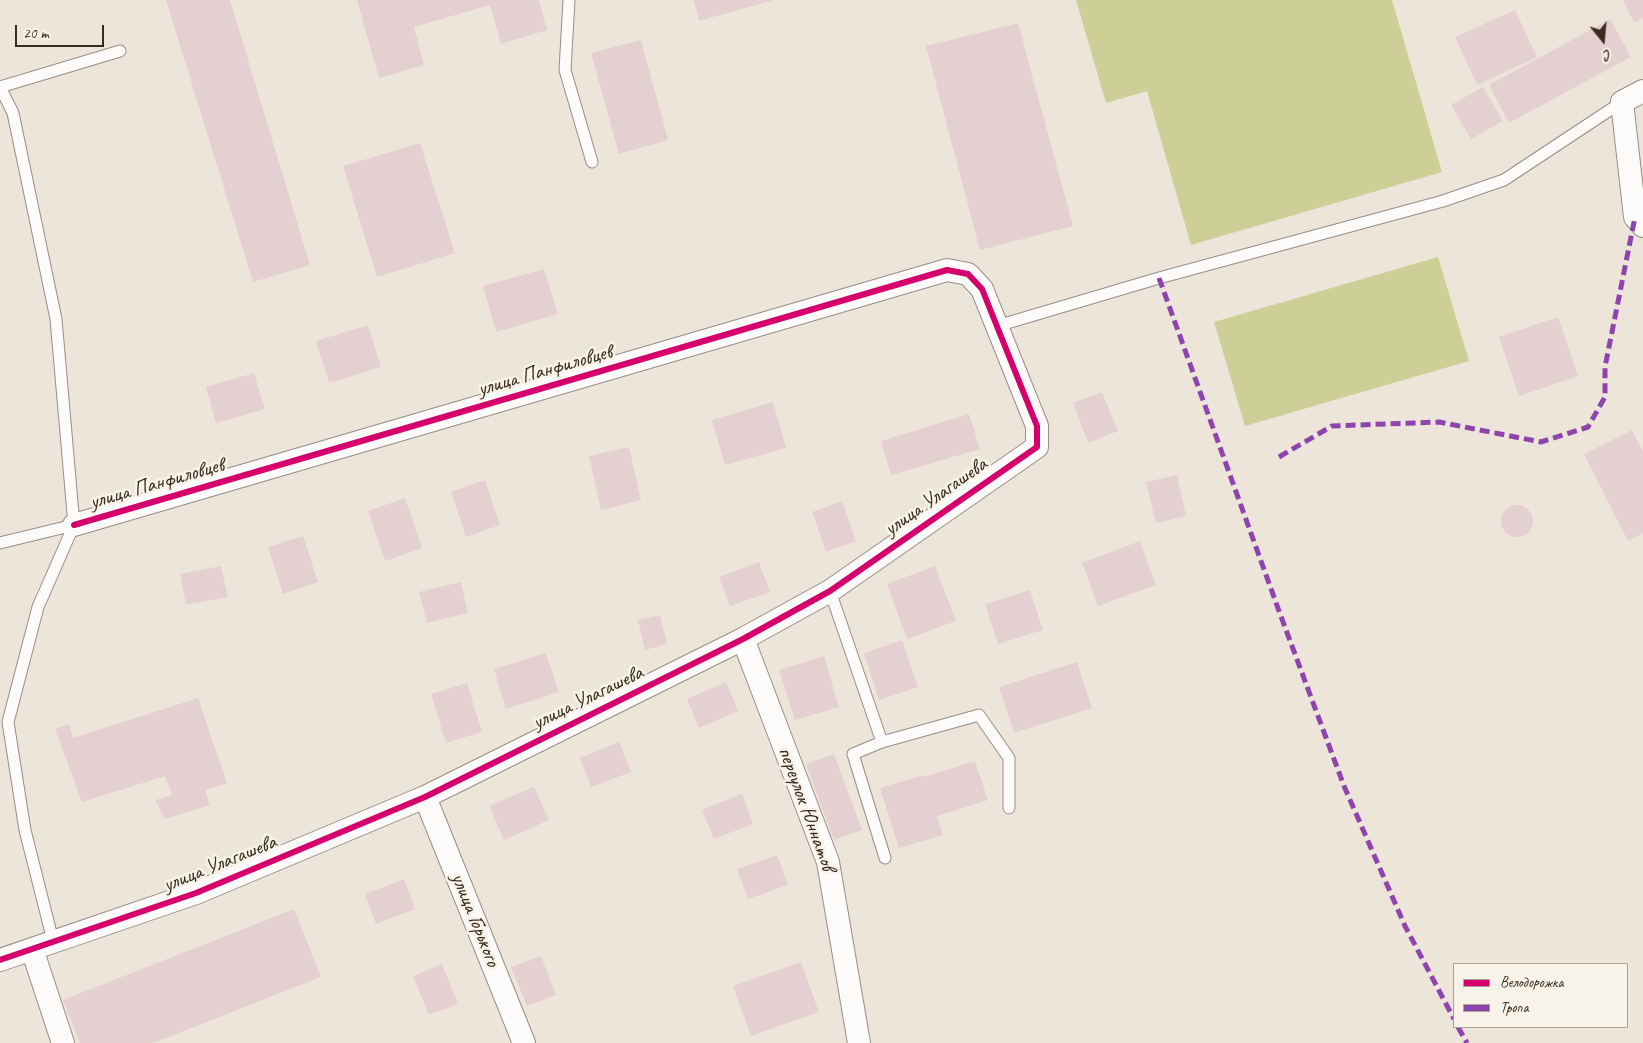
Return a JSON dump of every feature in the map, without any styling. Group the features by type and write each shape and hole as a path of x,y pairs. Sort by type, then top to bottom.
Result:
{"street":[{"path":"1643,90 1622,102 1635,216 1643,226"},
{"name":"улица Панфиловцев","path":"74,525 947,270 968,274 982,289 997,326"},
{"name":"улица Улагашева","path":"0,960 196,893 425,797 743,639 830,591 1037,447 1037,426 997,326"},
{"name":"переулок Юннатов","path":"743,639 828,862 859,1043"},
{"name":"улица Горького","path":"425,797 524,1043"},
{"path":"32,949 63,1043"}],"lane":[{"path":"569,0 565,70 592,162"},
{"path":"53,941 25,830 8,722 38,607 74,525 56,319 13,114 0,87 120,51"},
{"path":"997,326 1159,278 1443,202 1504,180 1622,102"},
{"path":"0,543 74,525"},
{"path":"830,591 882,742"},
{"path":"885,858 854,754 882,742 978,715 1009,758 1009,808"}],"green space":[{"path":"1076,0 1392,0 1442,172 1191,245 1147,91 1106,103"},
{"path":"1438,257 1469,361 1245,426 1214,322"}],"building":[{"path":"166,0 230,0 310,265 253,282"},
{"path":"357,0 539,0 547,30 501,44 490,5 414,27 424,65 379,78"},
{"path":"694,0 771,0 771,1 699,21"},
{"path":"1623,0 1643,0 1643,18 1634,23"},
{"path":"1515,10 1537,57 1477,85 1455,37"},
{"path":"1610,19 1631,57 1509,123 1489,85"},
{"path":"1018,23 1073,226 980,250 926,46"},
{"path":"641,40 668,140 619,154 591,53"},
{"path":"1483,87 1503,121 1471,139 1451,105"},
{"path":"420,143 455,253 377,277 343,166"},
{"path":"544,269 558,314 496,332 483,286"},
{"path":"1558,317 1578,376 1519,396 1499,337"},
{"path":"368,325 381,367 329,383 316,341"},
{"path":"254,373 265,409 216,423 206,387"},
{"path":"1102,392 1118,431 1088,443 1073,403"},
{"path":"773,402 786,448 725,465 712,420"},
{"path":"969,414 980,449 891,475 881,441"},
{"path":"1632,430 1643,452 1643,533 1628,541 1584,454"},
{"path":"629,447 641,500 601,510 589,456"},
{"path":"1177,475 1186,516 1156,523 1146,482"},
{"path":"485,480 500,525 466,537 451,492"},
{"path":"405,498 422,548 385,561 368,511"},
{"path":"842,501 856,541 826,552 812,512"},
{"path":"1517,505 1529,509 1533,521 1529,533 1517,537 1505,533 1501,521 1505,509"},
{"path":"303,536 318,582 283,594 268,547"},
{"path":"1140,541 1156,585 1098,606 1082,563"},
{"path":"759,562 770,592 730,606 719,577"},
{"path":"221,566 228,597 186,605 180,574"},
{"path":"935,566 956,621 907,639 887,584"},
{"path":"461,582 468,613 427,623 419,592"},
{"path":"1030,590 1043,630 998,644 985,604"},
{"path":"660,615 667,644 645,650 638,620"},
{"path":"902,640 918,687 879,700 864,653"},
{"path":"546,653 559,692 506,709 494,669"},
{"path":"824,656 839,707 795,720 779,670"},
{"path":"1077,662 1092,708 1014,733 999,687"},
{"path":"726,682 738,711 699,728 687,699"},
{"path":"467,683 482,732 446,743 431,694"},
{"path":"198,698 227,783 205,790 210,805 165,819 155,800 172,795 165,776 82,802 55,729 69,724 73,738"},
{"path":"619,742 631,772 591,787 580,758"},
{"path":"834,754 862,830 834,840 806,764"},
{"path":"975,761 988,800 937,816 943,835 899,848 880,788"},
{"path":"534,787 549,820 504,840 489,806"},
{"path":"742,794 753,824 714,839 702,810"},
{"path":"777,855 788,885 748,899 737,869"},
{"path":"404,879 415,909 376,924 365,894"},
{"path":"294,909 321,977 153,1043 80,1043 63,1000"},
{"path":"541,956 556,995 527,1006 511,967"},
{"path":"801,962 819,1012 751,1036 733,986"},
{"path":"442,964 458,1004 429,1015 413,976"}],"marked path":[{"path":"1279,457 1332,426 1439,422 1541,442 1588,427 1605,397 1605,367 1635,217"},
{"path":"1159,278 1344,786 1405,926 1453,1017"},
{"path":"1459,1028 1467,1043"}],"cycle path":[{"path":"0,960 196,893 425,797 743,639 830,591 1037,447 1037,426 982,289 968,274 947,270 74,525"}]}
